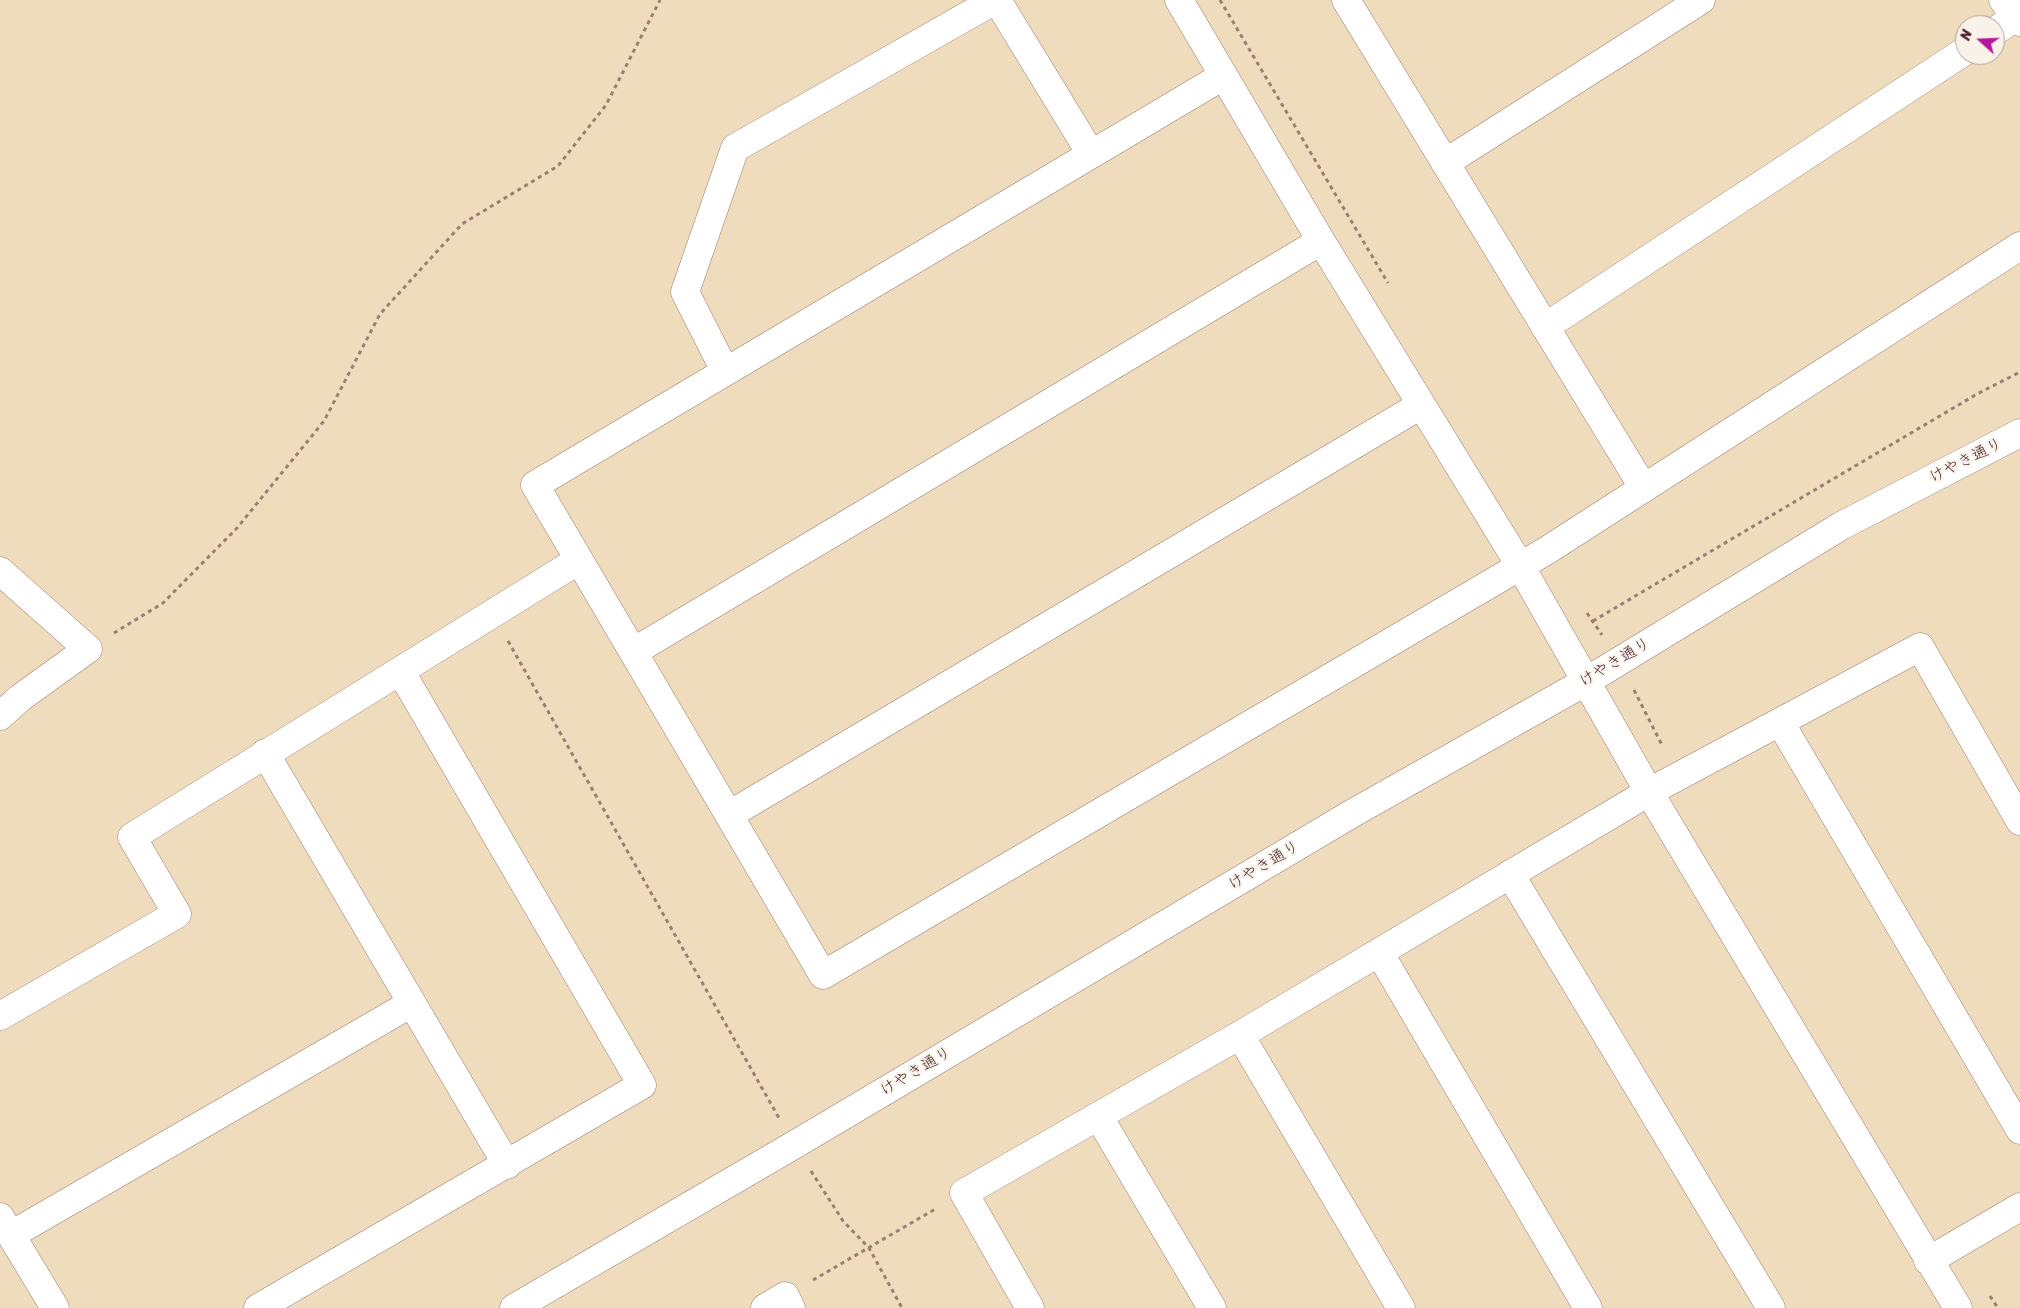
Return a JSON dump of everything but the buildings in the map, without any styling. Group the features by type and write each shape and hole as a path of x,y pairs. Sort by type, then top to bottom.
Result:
{"street":[{"path":"725,371 685,292 735,148 996,0 1091,154"},
{"path":"1178,0 1321,241 1521,567 1585,682 1928,1261 1958,1308"},
{"path":"1346,0 1643,487"},
{"path":"1445,163 1701,0"},
{"path":"1545,327 1955,58"},
{"path":"1223,76 535,484 824,975 1521,567 2020,246"},
{"path":"633,652 1321,241"},
{"path":"729,815 1421,405"},
{"name":"けやき通り","path":"514,1308 794,1145 1353,813 1585,682 1841,526 2020,433"},
{"path":"0,1016 177,914 132,837 579,560"},
{"path":"0,571 88,649 20,698 0,716"},
{"path":"1030,1308 964,1193 1100,1117 1650,792 1920,647 2020,821"},
{"path":"258,1308 642,1085 401,672"},
{"path":"1780,722 2020,1130"},
{"path":"265,753 506,1165"},
{"path":"1510,874 1771,1308"},
{"path":"1379,952 1588,1308"},
{"path":"55,1308 5,1226 412,1003"},
{"path":"1240,1035 1401,1308"},
{"path":"1100,1117 1212,1308"},
{"path":"1928,1261 2020,1207"}],"path":[{"path":"88,649 163,603 237,528 324,421 380,314 462,224 558,166 606,105 660,0"},
{"path":"1593,621 1977,394 2020,372"},
{"path":"493,614 794,1145 843,1221 869,1248 902,1308"},
{"path":"780,1304 869,1248 964,1193"}]}
